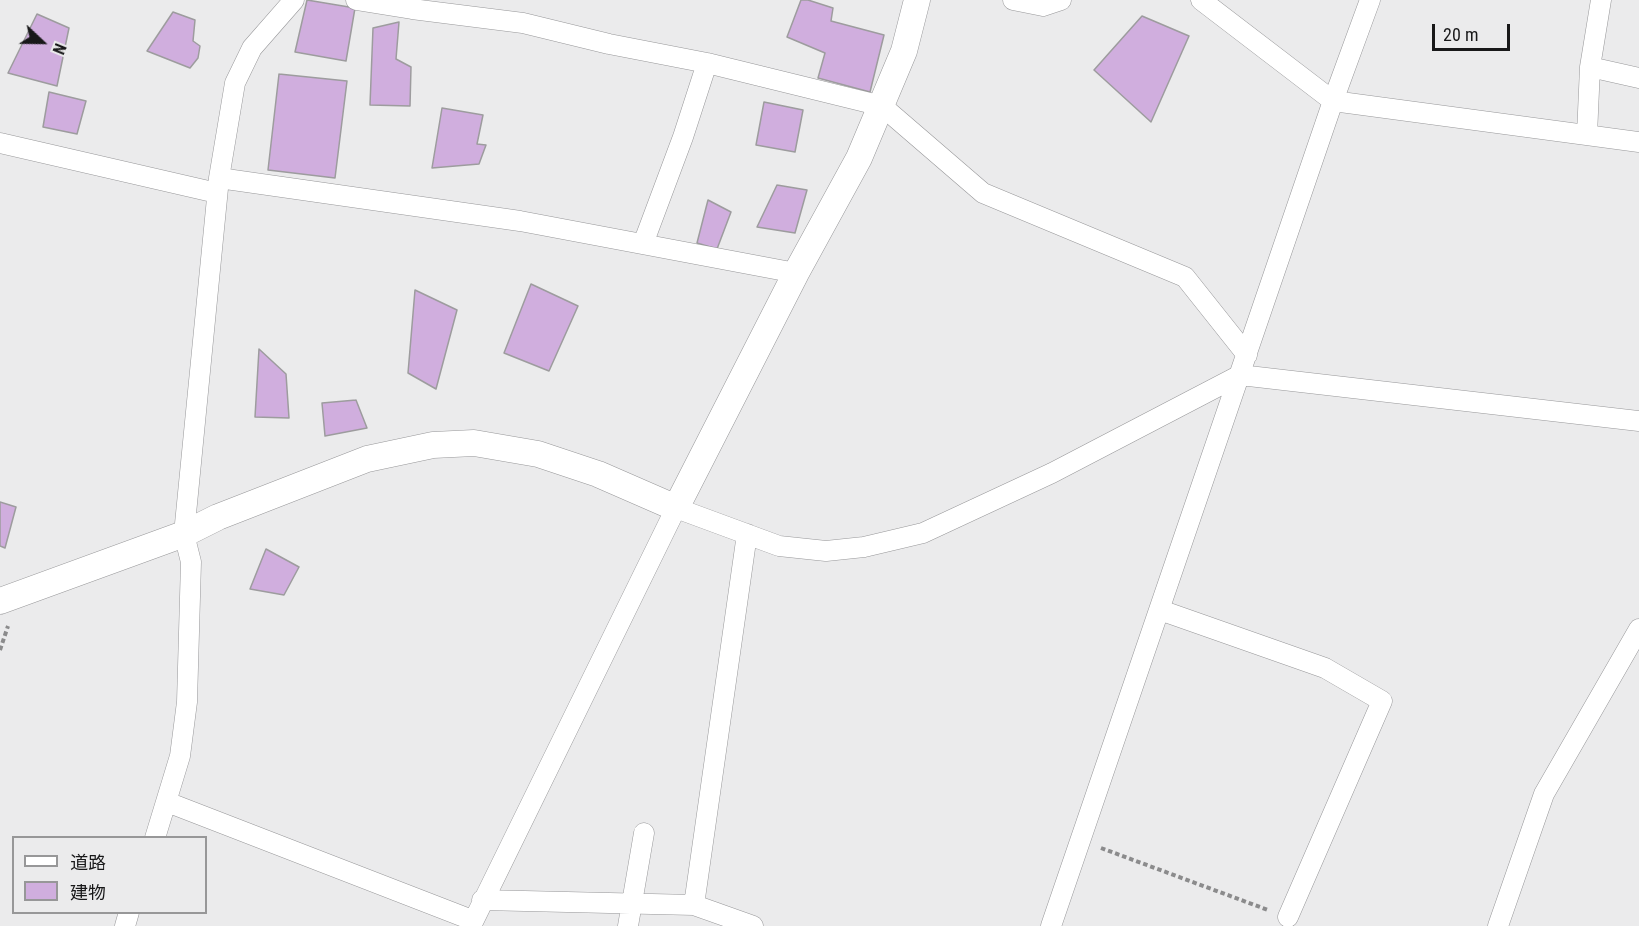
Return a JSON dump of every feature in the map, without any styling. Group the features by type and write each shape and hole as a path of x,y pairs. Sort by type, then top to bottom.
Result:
{"street":[{"path":"357,0 523,23 609,44 707,63 882,106 983,193 1185,277 1247,355"},
{"path":"167,802 472,923 676,508 796,273 859,158 904,51 917,0"},
{"path":"1013,0 1043,6 1061,0"},
{"path":"1201,0 1333,101 1639,142"},
{"path":"1051,926 1333,101 1370,0"},
{"path":"1587,135 1590,67 1601,0"},
{"path":"155,836 180,756 187,702 191,562 184,534 218,186 235,83 252,48 287,3"},
{"path":"643,244 683,137 707,63"},
{"path":"1590,67 1639,78"},
{"path":"0,144 218,186 520,221 796,273"},
{"path":"0,601 184,534 218,517 367,459 433,445 474,443 538,454 598,474 676,508 779,546 826,551 864,548 923,533 1052,473 1240,375 1639,422"},
{"path":"694,905 747,534"},
{"path":"1160,610 1325,668 1382,701 1288,918"},
{"path":"1498,926 1544,794 1639,629"},
{"path":"628,926 644,833"},
{"path":"482,900 694,905 753,926"}],"path":[{"path":"1081,841 1288,918"}],"building":[{"path":"307,0 355,8 346,61 295,52"},
{"path":"801,0 833,8 831,21 884,35 870,92 818,78 825,53 787,37"},
{"path":"173,12 195,20 193,41 200,46 198,58 190,68 147,51"},
{"path":"37,14 69,28 57,86 8,73"},
{"path":"1142,16 1189,36 1151,122 1094,70"},
{"path":"399,22 396,59 411,67 410,106 370,105 373,28"},
{"path":"279,74 347,81 335,178 268,170"},
{"path":"49,92 86,101 77,134 43,127"},
{"path":"764,102 803,110 795,152 756,145"},
{"path":"442,108 483,115 477,144 486,145 479,164 432,168"},
{"path":"777,185 807,190 795,233 757,227"},
{"path":"708,200 731,212 717,249 697,243"},
{"path":"531,284 578,306 549,371 504,353"},
{"path":"415,290 457,310 436,389 408,373"},
{"path":"259,349 286,374 289,418 255,417"},
{"path":"356,400 367,428 325,436 322,403"},
{"path":"0,502 16,507 5,548 0,546"},
{"path":"266,549 299,567 284,595 250,589"}]}
